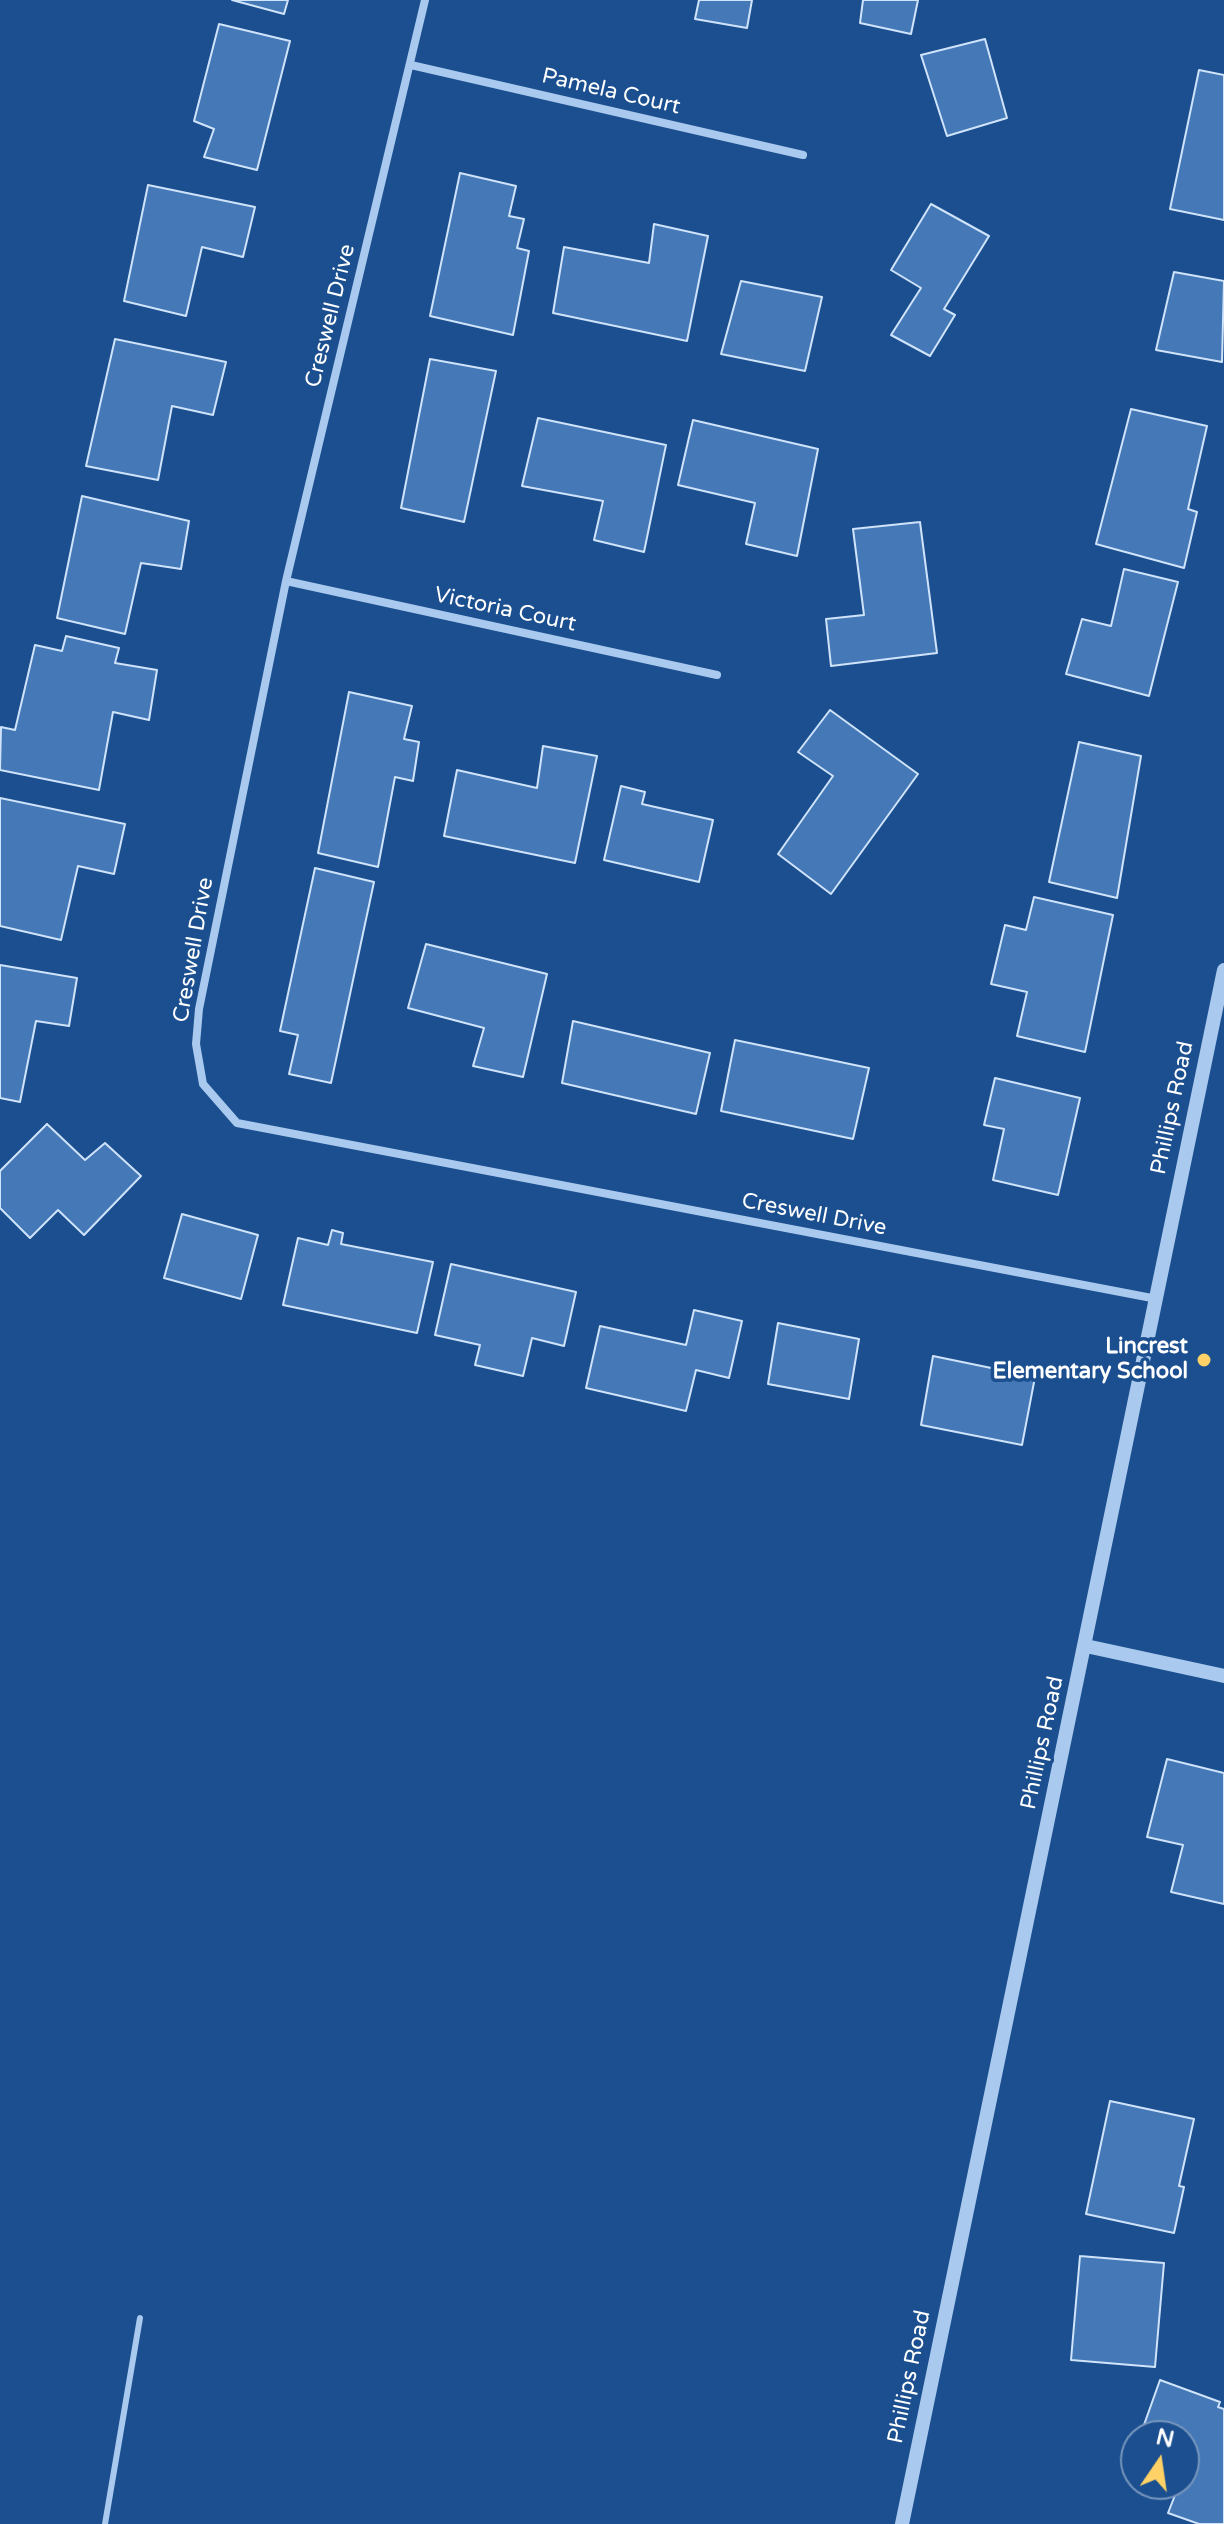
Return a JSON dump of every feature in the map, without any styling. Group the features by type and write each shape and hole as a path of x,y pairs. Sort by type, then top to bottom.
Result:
{"street":[{"name":"Creswell Drive","path":"425,0 286,581 199,1009 196,1044 203,1084 237,1123 1157,1299"},
{"name":"Pamela Court","path":"411,65 803,155"},
{"name":"Victoria Court","path":"286,581 717,675"},
{"name":"Phillips Road","path":"902,2524 1224,970"},
{"path":"1086,1646 1224,1676"}],"lane":[{"path":"105,2524 140,2318"}],"building":[{"path":"232,0 288,0 284,14"},
{"path":"699,0 752,0 747,28 695,19"},
{"path":"863,0 918,0 911,34 860,23"},
{"path":"219,24 290,41 257,170 204,157 214,129 194,121"},
{"path":"985,39 1007,118 947,136 921,55"},
{"path":"1199,70 1224,75 1224,220 1170,209"},
{"path":"460,173 516,186 509,216 524,219 517,248 529,251 513,335 430,316"},
{"path":"148,185 255,207 243,257 202,247 186,316 124,301"},
{"path":"931,204 989,236 944,309 955,315 930,356 891,335 921,288 891,270"},
{"path":"654,224 708,236 687,341 553,313 564,247 649,263"},
{"path":"1174,272 1224,281 1222,362 1156,350"},
{"path":"741,281 822,297 805,371 721,354"},
{"path":"115,339 226,362 213,415 172,406 158,480 86,466"},
{"path":"430,359 496,371 464,522 401,508"},
{"path":"1131,409 1207,426 1188,509 1197,512 1184,568 1096,544"},
{"path":"538,418 666,445 644,552 594,540 603,501 522,486"},
{"path":"693,420 818,449 797,556 746,544 755,503 678,485"},
{"path":"82,496 189,521 181,569 141,563 125,634 57,618"},
{"path":"920,522 937,653 831,666 826,619 864,615 853,529"},
{"path":"1124,569 1178,582 1149,696 1066,674 1082,619 1111,626"},
{"path":"66,636 119,648 115,663 157,670 149,720 113,712 99,790 0,770 1,727 15,730 35,645 62,651"},
{"path":"349,692 412,706 404,739 419,742 413,781 395,777 378,867 318,853"},
{"path":"830,710 918,774 831,894 778,854 833,776 798,752"},
{"path":"1079,742 1141,756 1117,898 1049,882"},
{"path":"543,746 597,756 575,863 444,836 457,770 537,788"},
{"path":"621,786 645,792 642,804 713,820 699,882 604,860"},
{"path":"0,798 125,824 114,874 78,866 61,940 0,926"},
{"path":"315,868 374,882 331,1083 289,1074 298,1035 280,1031"},
{"path":"1034,897 1113,915 1085,1052 1017,1036 1027,992 991,984 1005,925 1026,930"},
{"path":"426,944 547,974 523,1077 473,1066 484,1028 408,1008"},
{"path":"0,965 77,978 69,1026 36,1021 20,1102 0,1098"},
{"path":"573,1021 710,1053 696,1114 562,1083"},
{"path":"735,1040 869,1068 853,1139 721,1111"},
{"path":"995,1078 1080,1098 1058,1195 993,1180 1004,1129 984,1125"},
{"path":"47,1124 85,1160 105,1143 141,1176 84,1235 58,1210 30,1238 0,1208 0,1171"},
{"path":"182,1214 258,1235 241,1299 164,1278"},
{"path":"332,1230 343,1233 341,1244 433,1262 417,1333 283,1305 298,1238 328,1245"},
{"path":"451,1264 576,1292 564,1346 532,1338 523,1376 475,1365 480,1345 435,1335"},
{"path":"694,1310 742,1321 729,1378 696,1370 686,1411 586,1388 600,1326 686,1345"},
{"path":"778,1323 859,1339 849,1399 768,1384"},
{"path":"933,1356 1035,1377 1022,1445 921,1425"},
{"path":"1167,1759 1224,1773 1224,1904 1171,1892 1183,1845 1147,1837"},
{"path":"1110,2101 1194,2119 1179,2186 1184,2187 1174,2233 1086,2214"},
{"path":"1080,2256 1164,2263 1155,2367 1071,2360"},
{"path":"1160,2380 1220,2402 1218,2407 1224,2409 1224,2524 1199,2524 1168,2513 1173,2500 1200,2500 1200,2420 1146,2420"}],"place":[{"name":"Lincrest Elementary School","path":"1204,1360"}]}
